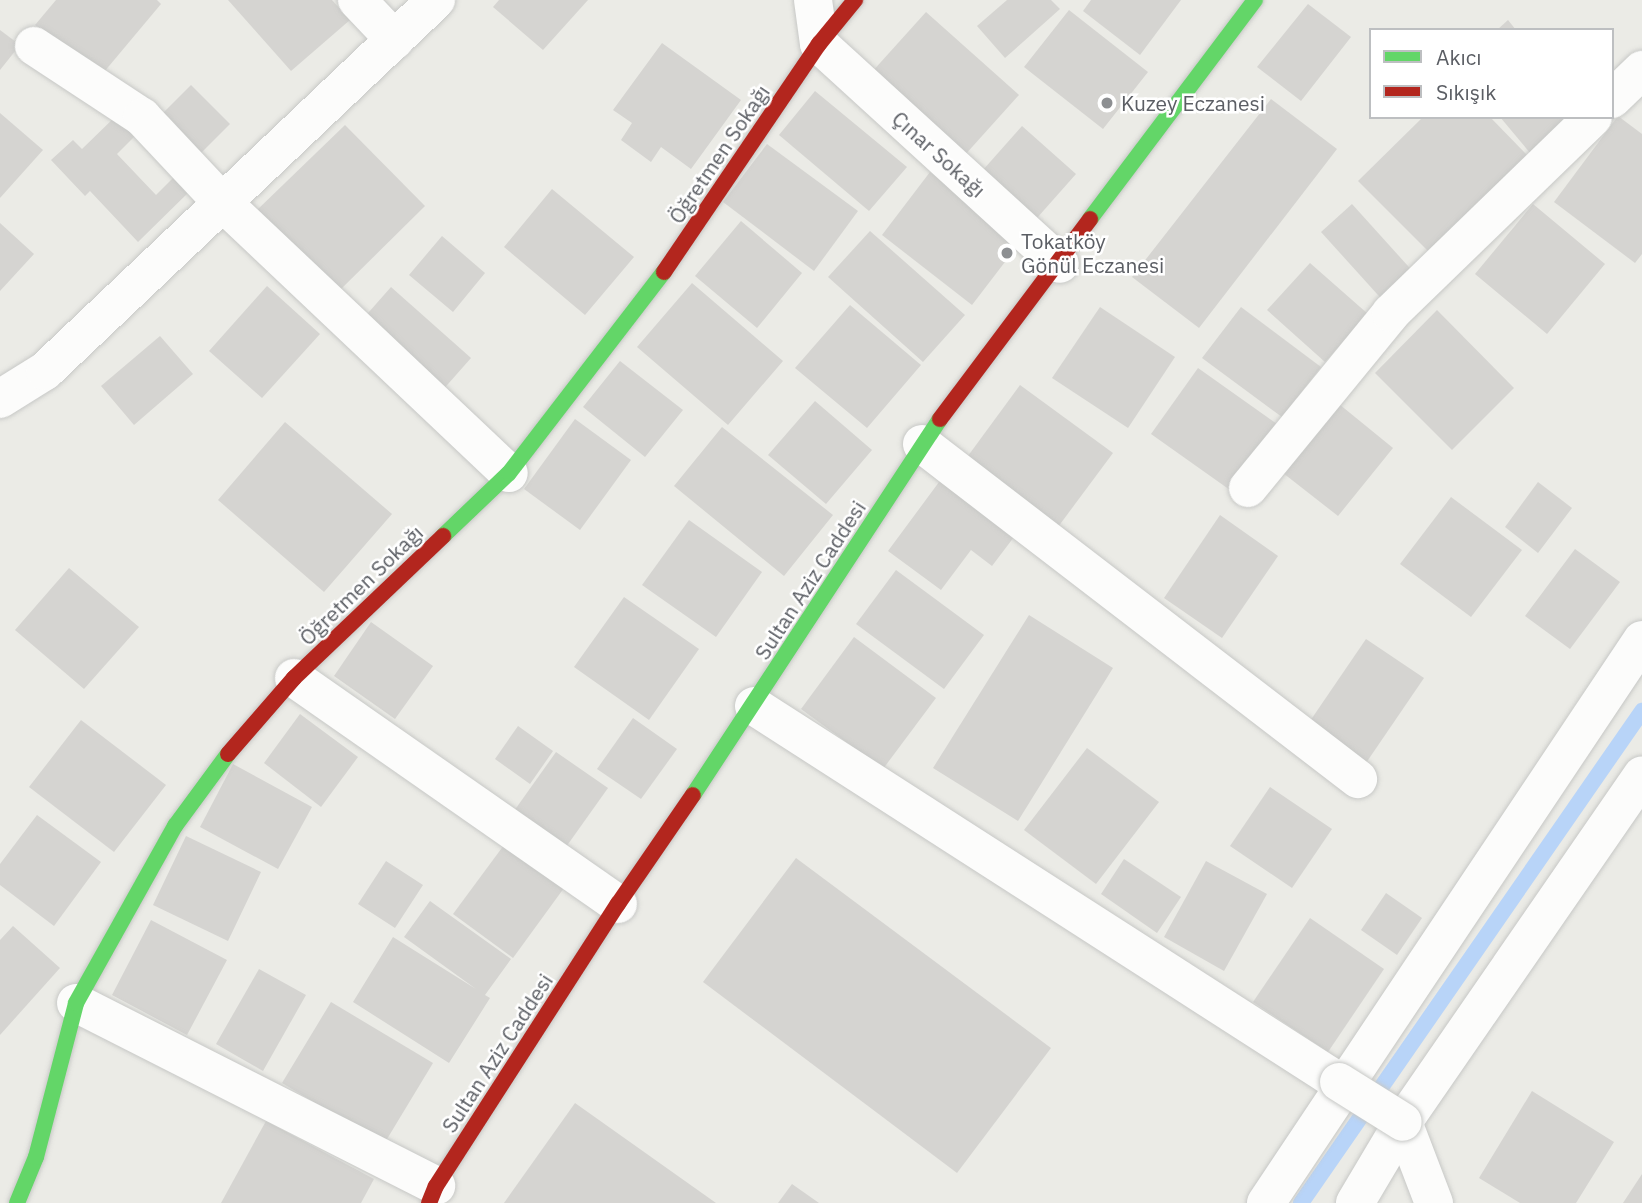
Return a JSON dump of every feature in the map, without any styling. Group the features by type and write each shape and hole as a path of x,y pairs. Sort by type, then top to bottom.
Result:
{"street":[{"path":"357,0 396,40"},
{"path":"0,399 45,371 221,201 436,0"},
{"path":"813,0 819,44"},
{"name":"Öğretmen Sokağı","path":"17,1203 36,1157 76,1003 175,826 237,741 294,678 509,473 675,257 819,44 855,0"},
{"name":"Sultan Aziz Caddesi","path":"432,1194 618,904 754,706 922,444 1060,264 1255,0"},
{"name":"Çınar Sokağı","path":"819,44 1060,264"},
{"path":"33,46 142,117 221,201 509,473"},
{"path":"1614,97 1642,70"},
{"path":"1248,488 1391,313 1591,119"},
{"path":"922,444 1358,779"},
{"path":"1266,1203 1642,640"},
{"path":"294,678 618,904"},
{"path":"754,706 1403,1122 1434,1203"},
{"path":"1355,1203 1403,1122 1642,776"},
{"path":"76,1003 432,1194"}],"building":[{"path":"56,0 157,0 161,4 99,78 35,25"},
{"path":"228,0 332,0 350,20 291,71"},
{"path":"499,0 588,0 543,50 493,7"},
{"path":"1007,0 1051,0 1060,9 1005,58 977,26"},
{"path":"1091,0 1181,0 1140,55 1083,11"},
{"path":"1308,4 1351,37 1301,101 1257,67"},
{"path":"1069,10 1148,72 1103,129 1024,67"},
{"path":"926,12 1019,95 964,156 871,73"},
{"path":"1508,20 1514,28 1499,28"},
{"path":"0,30 20,45 0,70"},
{"path":"662,43 741,100 691,169 661,147 651,162 621,140 632,123 613,110"},
{"path":"191,85 230,124 195,159 156,120"},
{"path":"815,91 907,167 869,211 779,135"},
{"path":"1271,99 1337,149 1199,328 1132,277"},
{"path":"0,113 43,150 0,198"},
{"path":"118,114 137,134 117,154 156,195 178,173 193,188 138,242 90,191 85,196 51,160 73,140 82,149"},
{"path":"1618,116 1642,134 1642,254 1635,263 1554,202"},
{"path":"1421,119 1492,119 1528,156 1430,253 1358,181"},
{"path":"1502,119 1572,119 1531,154"},
{"path":"345,125 425,206 337,293 256,211"},
{"path":"1022,126 1076,174 1029,227 975,179"},
{"path":"767,144 858,211 814,271 723,202"},
{"path":"930,172 1021,241 972,305 882,235"},
{"path":"552,189 634,257 585,315 504,247"},
{"path":"1352,204 1417,276 1387,305 1321,232"},
{"path":"1533,204 1605,264 1547,334 1475,274"},
{"path":"741,221 802,273 757,328 695,276"},
{"path":"0,223 34,254 0,291"},
{"path":"870,231 965,315 923,362 828,277"},
{"path":"442,236 485,273 453,312 409,275"},
{"path":"1310,263 1368,314 1325,362 1267,310"},
{"path":"692,283 783,361 728,425 637,347"},
{"path":"267,286 320,334 262,398 209,351"},
{"path":"391,287 471,358 441,392 361,321"},
{"path":"850,305 921,365 867,428 795,368"},
{"path":"1100,307 1175,357 1128,428 1052,378"},
{"path":"1241,307 1321,367 1282,417 1202,358"},
{"path":"1437,310 1514,388 1452,450 1375,373"},
{"path":"160,336 193,374 134,425 101,386"},
{"path":"620,361 683,410 645,457 583,407"},
{"path":"1198,368 1277,424 1230,490 1151,434"},
{"path":"1020,385 1113,453 1058,527 965,460"},
{"path":"815,401 872,450 826,504 768,455"},
{"path":"1339,404 1393,448 1338,516 1283,473"},
{"path":"575,419 631,460 580,530 524,489"},
{"path":"285,422 392,514 324,592 218,500"},
{"path":"722,427 833,515 784,576 674,486"},
{"path":"942,478 1017,533 992,566 971,550 941,590 888,551"},
{"path":"1538,482 1572,508 1538,553 1505,527"},
{"path":"1451,497 1522,550 1471,617 1400,564"},
{"path":"1220,515 1278,556 1222,638 1164,598"},
{"path":"689,520 762,572 716,637 642,585"},
{"path":"1575,549 1620,582 1570,649 1525,616"},
{"path":"69,568 139,627 84,689 15,630"},
{"path":"896,570 984,635 944,689 856,624"},
{"path":"624,597 699,649 649,720 574,667"},
{"path":"1029,615 1113,668 1018,821 933,768"},
{"path":"371,622 433,666 395,719 334,676"},
{"path":"854,637 936,698 883,769 801,709"},
{"path":"1366,639 1424,678 1366,763 1308,724"},
{"path":"300,714 358,757 321,807 264,763"},
{"path":"633,718 677,749 641,799 597,769"},
{"path":"81,720 166,785 114,852 29,787"},
{"path":"518,726 553,751 530,784 495,759"},
{"path":"1087,748 1159,802 1096,884 1024,830"},
{"path":"556,752 608,788 566,847 514,811"},
{"path":"233,764 312,807 278,869 200,827"},
{"path":"1270,787 1332,829 1292,888 1230,846"},
{"path":"37,815 101,862 54,926 0,885 0,864"},
{"path":"186,836 261,872 228,941 153,905"},
{"path":"504,845 564,888 513,958 453,914"},
{"path":"796,858 1051,1048 957,1173 703,982"},
{"path":"1124,859 1181,897 1157,933 1101,894"},
{"path":"386,861 423,885 395,928 358,904"},
{"path":"1206,861 1267,894 1224,971 1164,937"},
{"path":"1386,893 1422,918 1397,955 1361,930"},
{"path":"430,901 511,959 485,995 490,998 449,1063 353,1002 393,937 476,989 404,937"},
{"path":"1310,918 1384,969 1328,1052 1253,1002"},
{"path":"151,920 227,960 187,1035 112,995"},
{"path":"13,926 60,968 0,1035 0,940"},
{"path":"259,969 306,995 263,1071 216,1044"},
{"path":"331,1002 433,1063 384,1144 282,1083"},
{"path":"1532,1091 1614,1142 1576,1203 1520,1203 1479,1178"},
{"path":"575,1103 716,1203 504,1203"},
{"path":"266,1121 374,1179 361,1203 221,1203"},
{"path":"1642,1174 1642,1203 1623,1203"},
{"path":"792,1184 819,1203 778,1203"}],"waterway":[{"path":"1301,1203 1642,711"}],"traffic: fast":[{"path":"1090,219 1255,0"},
{"path":"443,536 509,473 664,272"},
{"path":"693,795 940,419"},
{"path":"17,1203 36,1157 76,1003 175,826 228,754"}],"traffic: jam":[{"path":"664,272 819,44 855,0"},
{"path":"940,419 1090,219"},
{"path":"228,754 294,678 443,536"},
{"path":"429,1203 436,1186 618,904 693,795"}],"place":[{"name":"Kuzey Eczanesi","path":"1107,103"},
{"name":"Tokatköy Gönül Eczanesi","path":"1007,253"}]}
